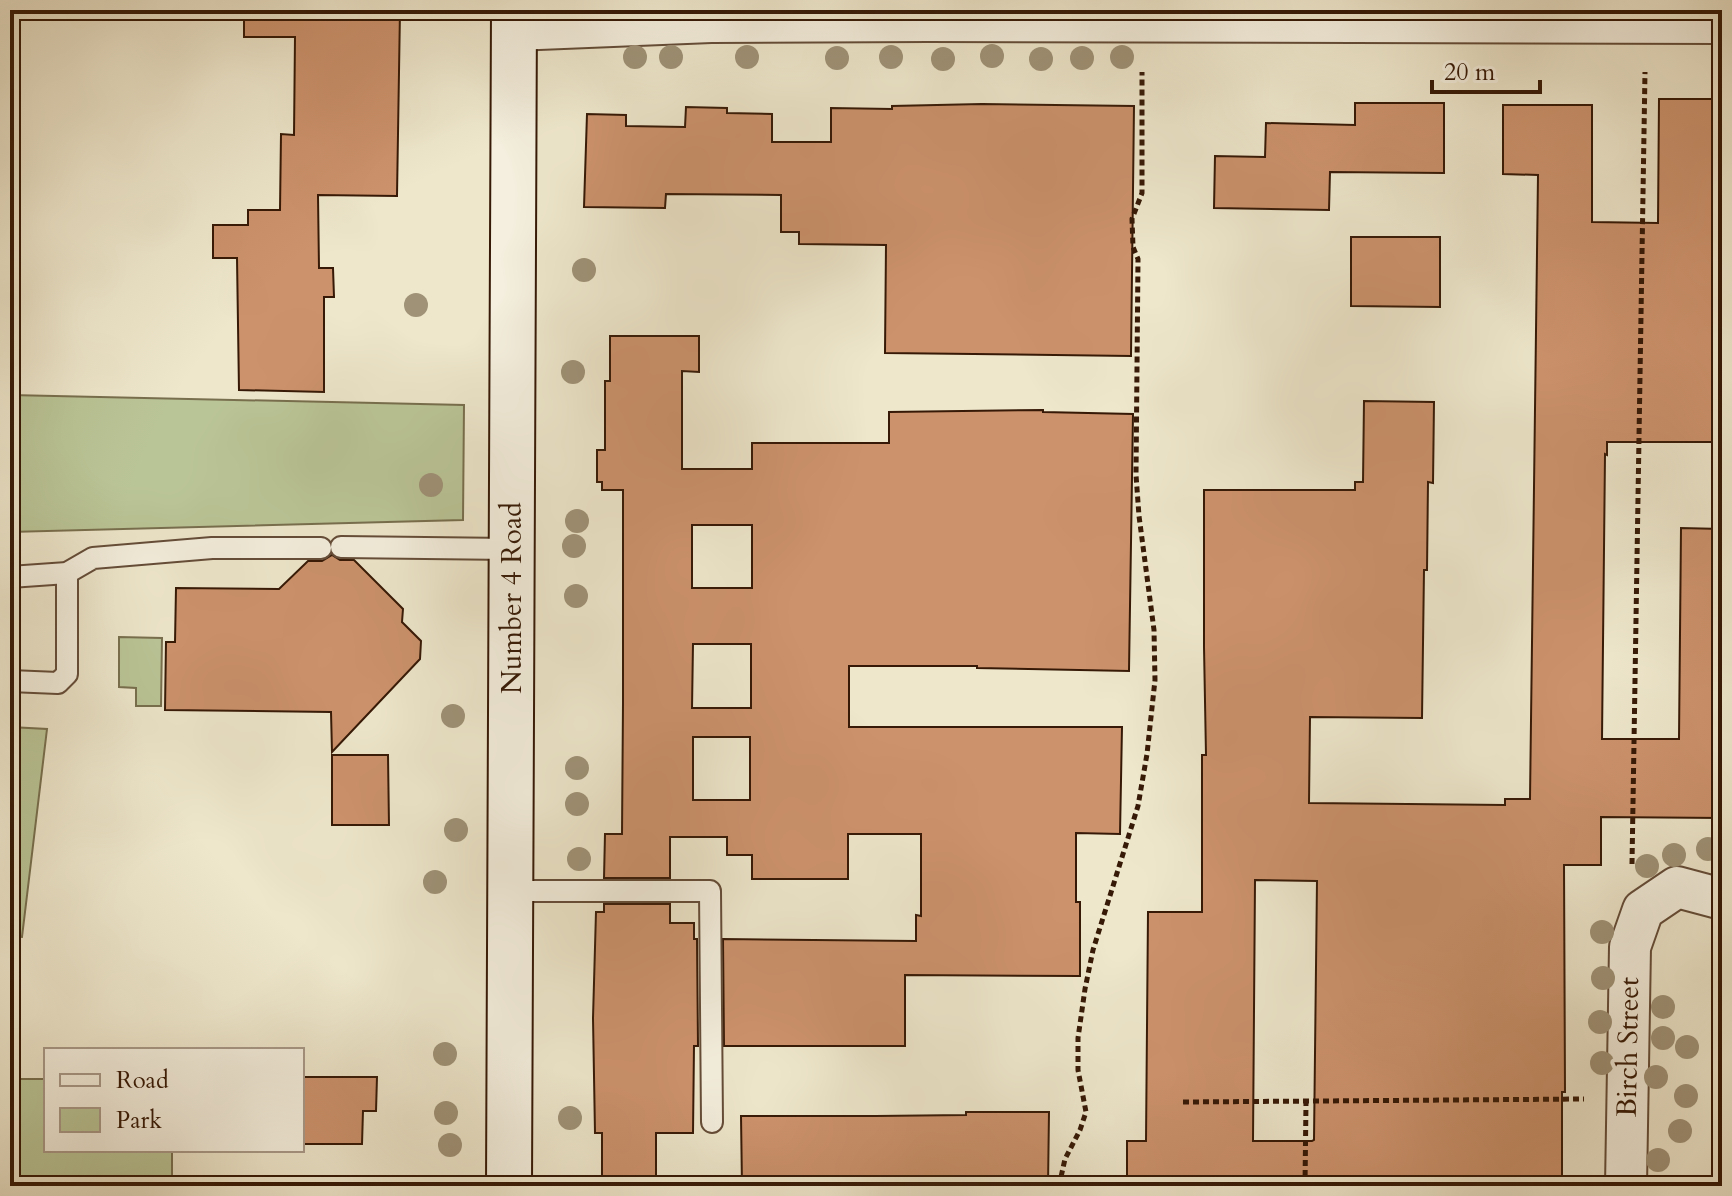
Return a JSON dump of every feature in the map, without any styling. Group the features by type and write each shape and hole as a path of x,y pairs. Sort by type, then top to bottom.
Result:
{"main road":[{"name":"Number 4 Road","path":"509,1186 514,20"}],"street":[{"path":"514,20 1722,23"},
{"name":"Birch Street","path":"1626,1186 1630,947 1643,910 1677,887 1722,899"}],"lane":[{"path":"10,577 67,573 93,558 212,548 512,549"},
{"path":"10,681 58,683 67,674 67,573"},
{"path":"511,891 710,891 712,1122"}],"path":[{"path":"1059,1186 1065,1159 1086,1112 1078,1070 1078,1038 1085,989 1093,950 1138,806 1155,680 1154,630 1136,475 1138,259 1133,247 1132,219 1142,193 1142,72"},
{"path":"1632,864 1645,72"},
{"path":"1183,1102 1584,1099"},
{"path":"1305,1186 1306,1101"}],"green space":[{"path":"10,395 464,405 463,520 10,532"},
{"path":"119,637 162,638 161,706 136,706 136,688 119,687"},
{"path":"10,727 47,729 22,937 10,936"},
{"path":"10,1079 44,1079 44,1152 172,1152 172,1179 79,1186 10,1186"}],"building":[{"path":"244,10 400,10 397,196 318,195 319,268 333,268 334,297 324,297 324,392 239,390 237,258 213,258 213,225 248,225 248,210 280,210 281,134 294,135 295,37 244,37"},
{"path":"1659,99 1722,99 1722,442 1607,442 1602,739 1679,739 1681,528 1722,529 1722,818 1601,817 1601,865 1564,865 1565,1092 1562,1092 1562,1186 1127,1186 1127,1141 1146,1141 1148,912 1202,912 1202,755 1206,755 1204,490 1355,490 1355,482 1363,482 1364,401 1434,402 1433,483 1428,482 1427,570 1424,570 1422,718 1310,717 1309,803 1505,805 1505,799 1530,799 1538,175 1503,174 1503,105 1592,105 1592,222 1658,223","holes":["1255,880 1317,881 1314,1140 1253,1141"]},
{"path":"1355,103 1444,103 1444,173 1330,172 1329,210 1214,208 1215,156 1265,157 1266,123 1355,125"},
{"path":"892,106 1134,106 1131,356 885,353 886,245 799,244 799,232 781,232 781,195 666,194 665,208 584,207 587,114 626,115 626,126 685,127 686,107 727,108 727,113 772,114 772,142 831,142 831,108 892,109"},
{"path":"1351,237 1440,237 1440,307 1351,306"},
{"path":"610,336 699,336 699,372 682,371 682,469 752,469 752,443 889,443 889,412 1043,410 1133,414 1129,671 849,666 849,727 1122,727 1120,834 1076,833 1080,976 905,975 905,1046 724,1046 723,939 916,941 916,915 921,916 921,834 848,834 848,879 752,879 752,855 727,855 727,837 670,837 670,878 604,878 605,834 622,834 623,490 602,490 602,482 597,482 597,450 605,450 605,381 610,381","holes":["692,525 752,525 752,588 692,588","693,644 751,644 751,708 692,708","693,737 750,737 750,800 693,800"]},
{"path":"332,555 340,560 354,560 403,609 402,622 421,641 420,659 332,752 331,712 165,710 166,642 175,642 176,588 279,589 308,561 322,561"},
{"path":"332,755 388,755 389,825 332,825"},
{"path":"604,904 670,904 670,923 694,923 694,939 697,939 698,1046 694,1046 693,1133 656,1133 656,1186 602,1186 602,1133 595,1133 593,1018 596,912 604,912"},
{"path":"304,1077 377,1077 376,1111 363,1111 362,1144 304,1144"},
{"path":"966,1112 1049,1112 1048,1186 742,1186 741,1116 966,1115"}]}
